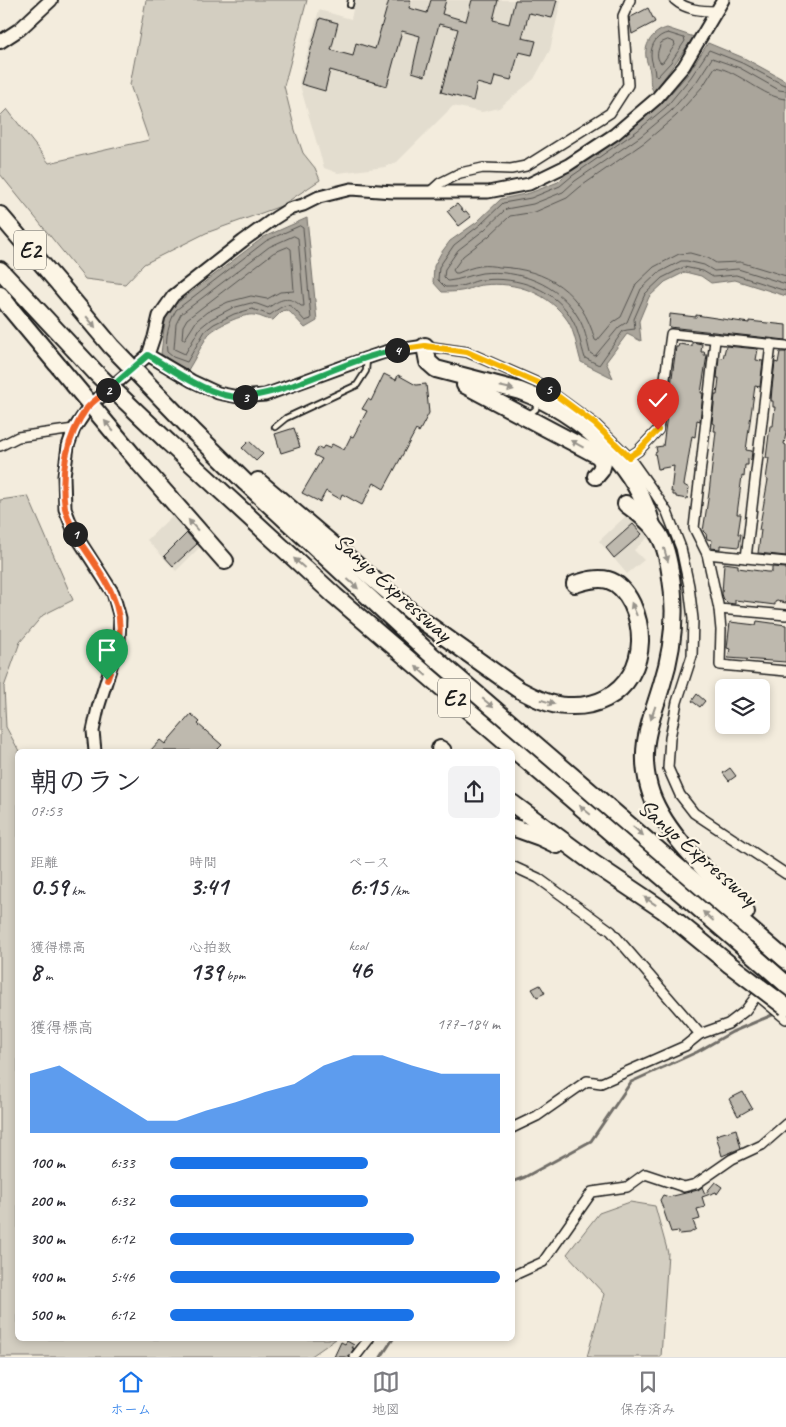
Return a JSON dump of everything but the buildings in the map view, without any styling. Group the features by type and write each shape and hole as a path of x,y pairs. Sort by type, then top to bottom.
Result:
{"highway":[{"name":"Sanyo Expressway","path":"0,216 111,346 246,483 428,652 759,930 786,960"},
{"name":"Sanyo Expressway","path":"0,270 97,374 168,442 342,602 513,749"},
{"path":"0,295 140,464 225,561"},
{"path":"425,346 428,362 436,369 533,396 590,433 616,459 642,497 652,525"},
{"path":"425,346 426,366 433,374 470,387 524,416 548,425 599,456 603,463 601,470 596,476"},
{"path":"191,429 224,452 420,619 518,689 542,700 566,706 582,706 611,696 631,675 640,651 641,638 640,624 628,597 620,587 610,580 599,579 575,584"},
{"path":"626,504 652,525 658,534 668,561 674,595 673,638 668,663 647,729 644,745 644,760 649,788 666,824 759,930 786,956"},
{"name":"Sanyo Expressway","path":"515,751 786,984"},
{"path":"515,805 663,910 729,964 786,1007"},
{"path":"515,828 540,837 593,862"}],"main road":[{"path":"0,42 20,29 51,0"}],"street":[{"path":"430,192 440,183 460,173 483,168 512,169 526,166 610,113 628,85 624,16 630,0"},
{"path":"675,0 681,5 702,11 716,11"},
{"path":"95,749 93,731 98,708 119,640 120,618 113,593 75,534 65,509 64,476 68,446 74,429 89,406 148,355 154,338 158,316 173,296 243,241 289,209 319,197 351,189 393,192 488,192 529,184 568,166 614,134 656,100 684,66 723,0"},
{"path":"629,457 638,451 658,430 671,334 786,346"},
{"path":"715,340 694,528 707,554 719,609 721,630 720,665 786,671"},
{"path":"746,558 771,344"},
{"path":"148,355 192,381 218,393 238,397 265,395 385,352 425,346 467,352 540,384 595,424 629,457 667,512 681,548 689,586 693,619 692,656 676,702 670,738 668,768 680,794 694,813 786,874"},
{"path":"0,446 18,437 74,429"},
{"path":"707,554 786,562"},
{"path":"719,609 786,615"},
{"path":"515,867 538,878 611,932 700,1034"},
{"path":"515,1127 537,1116 587,1082 601,1083 685,1046 700,1034 728,1024 745,1011 770,978 786,972"},
{"path":"757,995 786,1019"},
{"path":"515,1275 543,1262 592,1192 627,1187 645,1174 684,1187 696,1184 732,1159 762,1145 786,1124"},
{"path":"355,1357 367,1341"}],"lane":[{"path":"275,428 286,418 357,385 366,372 367,358"},
{"path":"524,416 533,413 536,409 537,405 533,396"}],"shaded area":[{"path":"146,0 307,0 284,86 303,153 315,168 320,180 281,206 206,233 144,264 125,284 85,279 0,174 0,116 7,109 49,163 149,140 130,85"},
{"path":"355,0 561,0 550,50 534,79 499,108 482,112 453,106 397,162 385,167 338,173 324,168 299,82 319,10 351,19"},
{"path":"28,496 73,600 43,615 20,642 4,687 6,727 18,749 15,749 15,1341 333,1341 310,1357 0,1357 0,500"},
{"path":"174,514 203,544 176,571 147,540"},
{"path":"628,514 648,537 634,550 644,560 627,574 599,541"},
{"path":"630,1202 655,1206 668,1253 661,1357 587,1357 604,1294 567,1254 599,1213"}],"water":[{"path":"667,28 694,37 654,92 646,59 648,42 658,32"},
{"path":"708,43 744,58 786,81 786,296 735,280 711,283 701,276 685,272 665,282 649,297 639,321 641,341 627,334 606,362 613,378 581,362 568,321 560,311 541,296 519,287 495,284 480,285 461,291 442,292 433,282 434,266 450,241 477,222 501,199 530,193 558,182 568,172 634,127 662,103 688,74"},
{"path":"307,218 317,321 305,328 286,310 282,311 273,320 254,315 237,318 216,328 208,335 188,370 161,354 165,320 172,307 264,237"}],"waterway":[{"path":"515,1181 591,1141 631,1082 697,1052 732,1032 777,1013"},
{"path":"381,1357 392,1341"}],"route":[{"path":"107,680 119,640 120,618 113,593 75,534 65,509 64,476 68,446 74,429 89,406 148,355 192,381 218,393 238,397 265,395 385,352 425,346 440,347 467,352 540,384 595,424 629,457 638,451 658,430"}]}
